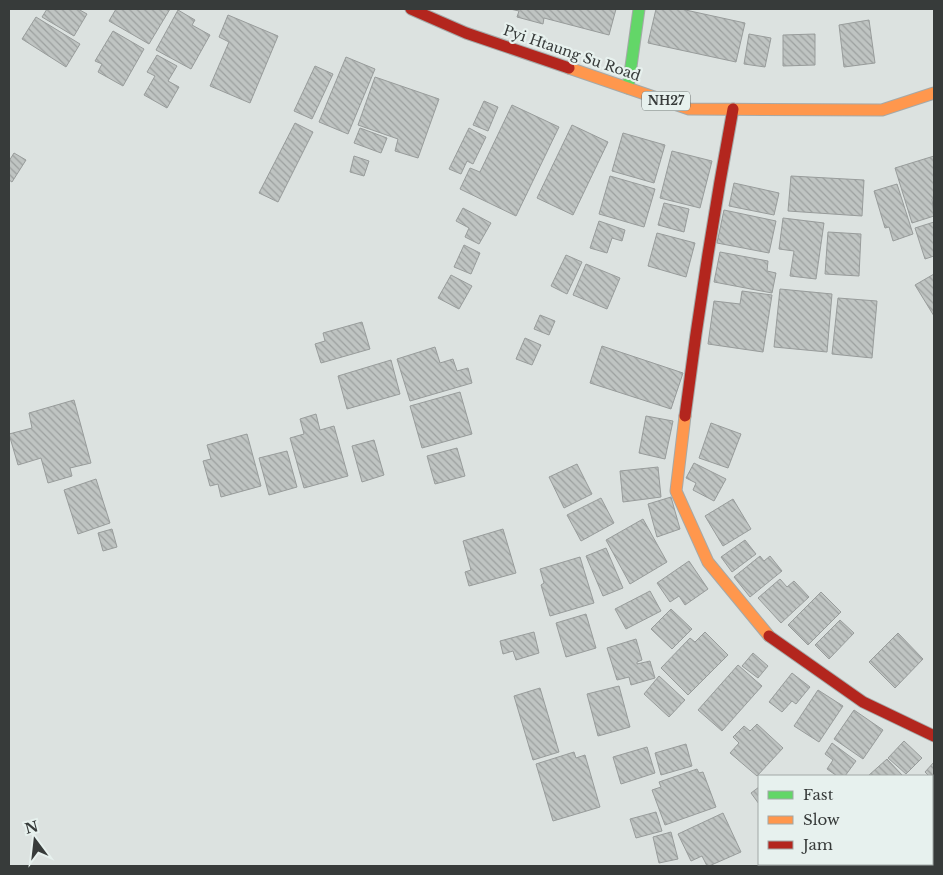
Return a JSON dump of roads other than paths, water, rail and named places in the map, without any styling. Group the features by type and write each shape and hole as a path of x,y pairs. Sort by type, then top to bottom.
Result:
{"main road":[{"name":"Pyi Htaung Su Road","path":"411,9 466,33 689,109 882,110 934,92"},
{"path":"628,88 639,9"},
{"path":"733,109 714,212 697,323 676,490 708,562 771,639 863,702 934,736"}]}
